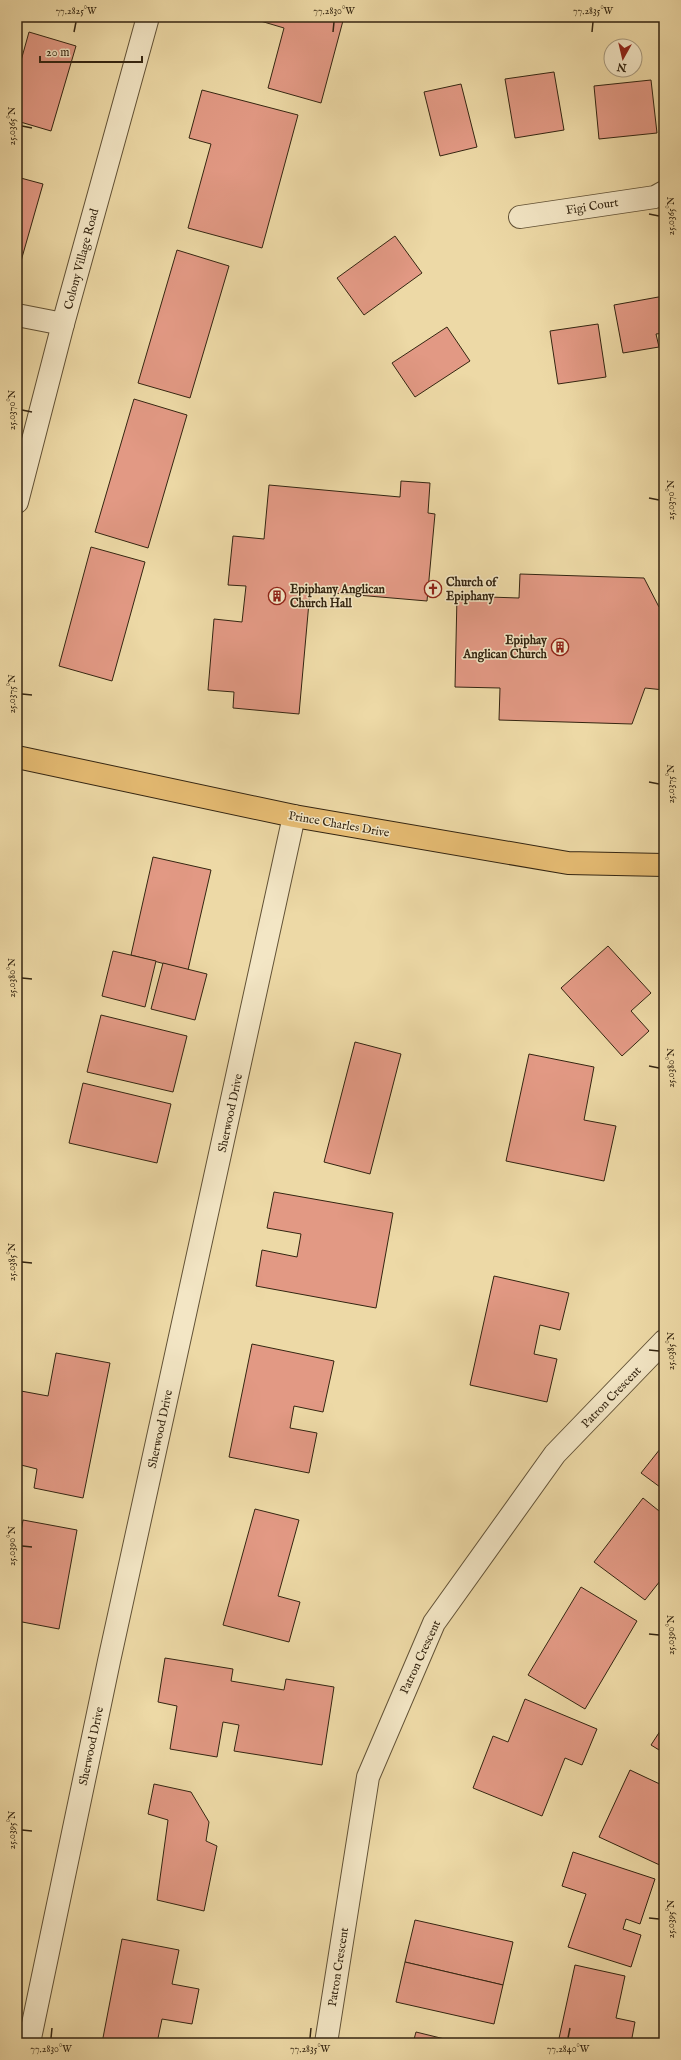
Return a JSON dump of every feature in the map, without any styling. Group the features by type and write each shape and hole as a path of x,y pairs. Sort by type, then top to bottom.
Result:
{"highway":[{"name":"Prince Charles Drive","path":"17,757 294,816 568,863 664,865"}],"street":[{"name":"Colony Village Road","path":"17,502 63,324 148,17"},
{"name":"Figi Court","path":"520,217 655,197 664,192"},
{"path":"17,316 63,324"},
{"name":"Sherwood Drive","path":"29,2043 109,1661 294,816"},
{"name":"Patron Crescent","path":"326,2043 368,1777 434,1623 555,1454 664,1342"}],"building":[{"path":"247,17 344,17 321,103 268,88 284,28"},
{"path":"29,32 76,46 51,131 17,121 17,75"},
{"path":"554,72 564,130 515,138 505,79"},
{"path":"651,80 657,133 599,139 594,86"},
{"path":"461,84 477,147 440,156 424,92"},
{"path":"202,90 298,115 262,248 188,228 211,144 189,138"},
{"path":"17,177 43,184 17,275"},
{"path":"395,236 422,273 364,315 337,278"},
{"path":"177,250 229,266 190,398 138,383"},
{"path":"664,296 664,333 656,334 659,347 623,353 614,305"},
{"path":"598,324 606,377 558,384 550,331"},
{"path":"447,327 470,361 415,397 392,363"},
{"path":"134,399 187,415 148,548 95,532"},
{"name":"Epiphany Anglican Church Hall","path":"401,481 430,483 428,513 435,514 427,601 310,591 299,714 233,708 234,692 208,690 214,619 242,622 246,586 228,585 233,536 264,539 269,485 400,497"},
{"path":"91,547 145,562 112,681 59,666"},
{"name":"Epiphay Anglican Church","path":"520,574 644,578 659,607 664,607 664,690 645,688 632,724 499,720 500,688 455,687 457,596 519,598"},
{"path":"153,857 211,870 188,970 131,955"},
{"path":"608,946 651,993 631,1011 649,1031 622,1056 561,988"},
{"path":"113,951 156,961 145,1007 102,996"},
{"path":"163,963 207,974 195,1020 151,1009"},
{"path":"101,1015 187,1036 173,1092 87,1072"},
{"path":"355,1042 401,1054 370,1174 324,1162"},
{"path":"529,1054 594,1067 584,1120 616,1126 604,1181 506,1161"},
{"path":"83,1083 171,1104 157,1163 69,1143"},
{"path":"274,1192 393,1213 376,1308 256,1286 262,1250 297,1257 301,1234 267,1228"},
{"path":"494,1276 569,1293 560,1330 540,1325 534,1354 557,1359 547,1402 470,1385"},
{"path":"252,1344 334,1361 323,1412 294,1406 290,1428 317,1433 309,1473 229,1457"},
{"path":"56,1353 110,1363 83,1498 34,1488 37,1469 17,1464 17,1413 21,1391 48,1396"},
{"path":"664,1444 664,1490 641,1473"},
{"path":"643,1498 664,1515 664,1576 645,1600 594,1562"},
{"path":"255,1509 299,1520 278,1596 300,1602 289,1642 223,1625"},
{"path":"23,1520 77,1530 59,1629 17,1621 17,1555"},
{"path":"581,1587 637,1621 585,1709 528,1675"},
{"path":"165,1658 233,1669 231,1681 284,1690 286,1679 334,1687 322,1765 234,1751 239,1725 223,1722 217,1757 170,1749 177,1706 158,1702"},
{"path":"525,1699 597,1729 582,1765 565,1758 542,1816 473,1788 493,1736 508,1742"},
{"path":"664,1725 664,1753 651,1745"},
{"path":"630,1770 664,1786 664,1867 599,1837"},
{"path":"154,1784 191,1792 209,1822 206,1841 217,1846 204,1911 157,1900 168,1820 148,1814"},
{"path":"573,1852 655,1879 640,1924 626,1919 623,1929 641,1935 631,1967 568,1947 586,1894 562,1886"},
{"path":"415,1920 513,1942 503,1985 405,1962"},
{"path":"122,1939 179,1950 172,1984 199,1989 192,2024 162,2019 157,2043 102,2043"},
{"path":"405,1962 503,1985 494,2024 396,2002"},
{"path":"575,1965 625,1976 616,2018 635,2022 631,2043 558,2043"},
{"path":"416,2032 461,2043 413,2043"}],"place":[{"name":"Church of Epiphany","path":"433,589"},
{"name":"Epiphany Anglican Church Hall","path":"277,596"},
{"name":"Epiphay Anglican Church","path":"560,647"}]}
